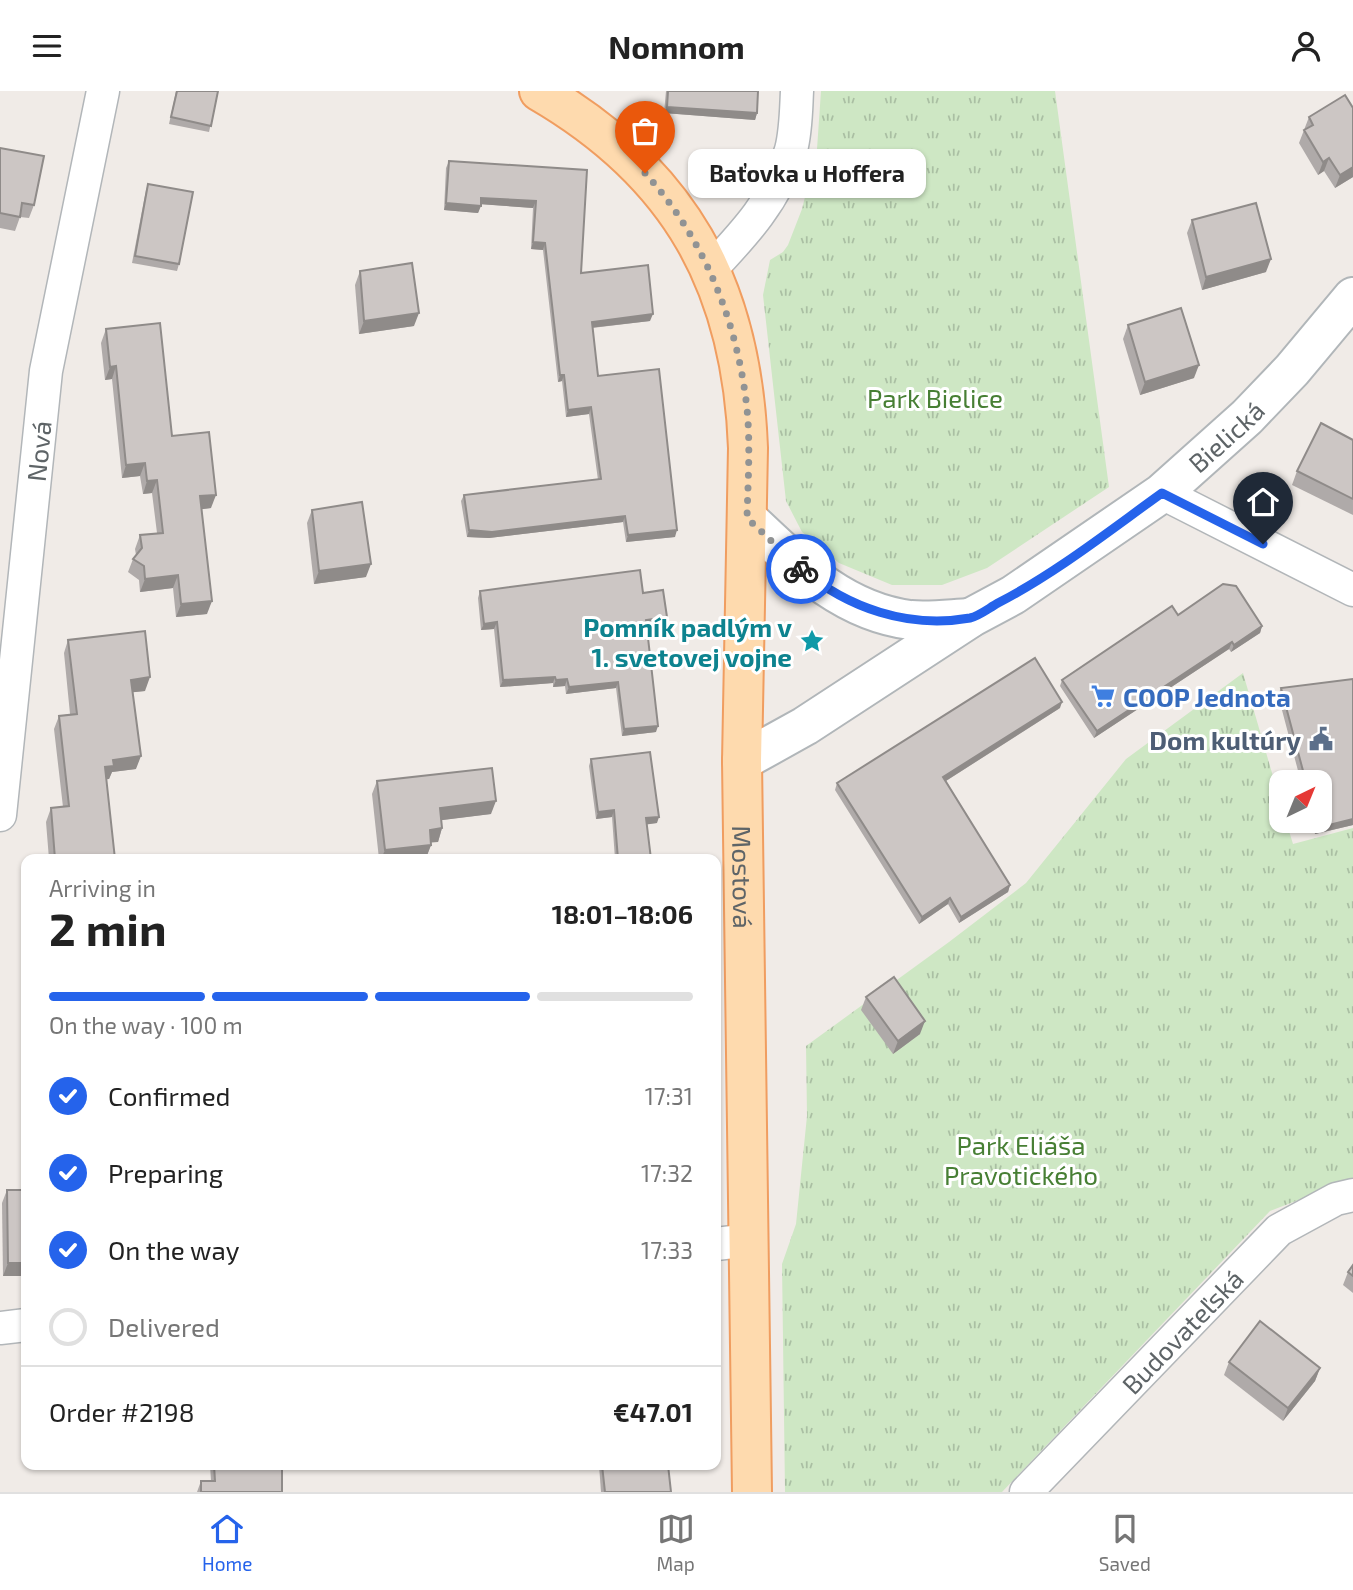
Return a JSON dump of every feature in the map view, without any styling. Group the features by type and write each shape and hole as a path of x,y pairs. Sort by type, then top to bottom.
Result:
{"main road":[{"name":"Mostová","path":"539,91 579,114 630,155 690,230 710,269 729,320 740,361 746,402 747,518 733,1242 752,1492"},
{"name":"Bielická","path":"743,761 806,726 972,617 1013,595 1162,493 1247,417 1292,370 1353,297"},
{"name":"Bielická","path":"747,518 813,579 855,604 897,618 913,620 972,617"}],"street":[{"name":"Nová","path":"0,815 46,371 103,91"},
{"path":"710,269 763,210 778,181 790,151 795,128 797,91"},
{"path":"1162,493 1353,590"},
{"name":"Budovateľská","path":"1026,1492 1279,1230 1336,1199 1353,1195"},
{"path":"0,1328 21,1326"}],"green space":[{"name":"Park Bielice","path":"821,91 1055,91 1109,487 987,568 942,585 892,585 839,563 802,532 786,501 763,295 770,260 783,252 788,245 802,209 817,149"},
{"name":"Park Eliáša Pravotického","path":"1243,673 1271,770 1269,770 1269,833 1290,833 1293,844 1353,828 1353,1179 1270,1211 1002,1492 785,1492 782,1264 796,1224 807,1116 806,1046 1026,883 1126,759"}],"building":[{"path":"177,91 218,91 211,126 171,117"},
{"path":"668,91 758,91 757,113 667,107"},
{"path":"1345,95 1353,108 1353,167 1340,175 1329,158 1323,162 1304,130 1313,125 1309,117"},
{"path":"0,148 44,156 34,205 22,203 20,217 0,213"},
{"path":"449,161 587,170 581,273 648,265 653,314 592,322 598,376 659,369 677,530 628,535 625,516 492,532 469,530 464,495 601,479 591,407 568,410 564,375 560,375 545,243 533,242 536,201 481,198 481,206 446,203"},
{"path":"148,184 193,192 179,264 135,256"},
{"path":"1256,203 1271,259 1206,277 1192,220"},
{"path":"412,263 419,313 364,321 360,271"},
{"path":"1181,308 1199,365 1145,382 1128,325"},
{"path":"160,323 172,436 209,432 216,495 200,496 212,601 181,604 178,575 145,579 144,566 133,559 142,548 140,535 163,533 157,480 147,481 145,463 126,465 116,366 110,367 106,329"},
{"path":"1321,423 1353,440 1353,499 1297,471"},
{"path":"362,502 371,564 319,571 312,510"},
{"path":"640,570 643,593 663,590 667,617 646,620 658,726 624,729 618,682 569,687 567,679 556,680 555,677 503,680 497,622 484,624 480,591"},
{"path":"1223,584 1236,586 1262,626 1234,645 1232,642 1097,731 1062,680 1172,606 1178,615"},
{"path":"145,631 150,677 131,680 141,756 113,760 114,766 105,767 114,854 55,854 51,808 69,806 59,716 77,714 68,640"},
{"path":"1035,658 1062,702 943,777 1010,885 961,917 950,898 922,917 837,783"},
{"name":"Dom kultúry","path":"1353,679 1353,819 1332,824 1332,770 1303,770 1281,688"},
{"path":"650,752 659,817 646,818 650,854 618,854 614,810 598,812 591,759"},
{"path":"492,768 496,801 440,808 442,828 430,830 431,845 385,850 377,781"},
{"path":"894,977 925,1021 898,1041 866,997"},
{"path":"7,1190 21,1190 21,1263 8,1263"},
{"path":"1260,1321 1320,1368 1288,1408 1229,1362"},
{"path":"214,1470 282,1470 282,1492 201,1492 201,1481 215,1481"},
{"path":"603,1470 669,1470 671,1492 605,1492"}],"way so far":[{"path":"645,173 690,230 710,269 729,320 740,361 746,402 747,518 801,569"}],"place":[{"name":"Baťovka u Hoffera","path":"645,173"},
{"name":"Pomník padlým v 1. svetovej vojne","path":"812,641"},
{"name":"COOP Jednota","path":"1103,696"},
{"name":"Dom kultúry","path":"1321,739"}],"route":[{"path":"801,569 830,591 855,604 897,618 926,620 972,617 1013,595 1162,493 1263,544"}]}
